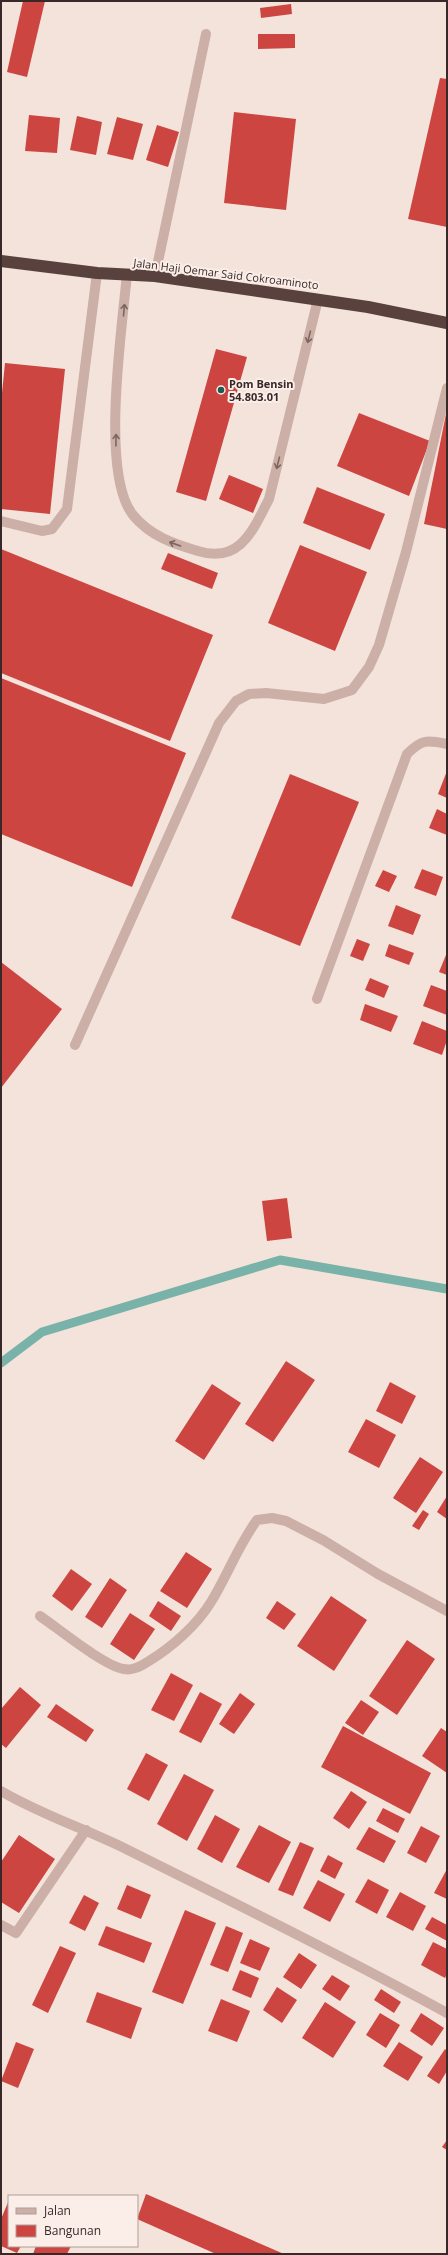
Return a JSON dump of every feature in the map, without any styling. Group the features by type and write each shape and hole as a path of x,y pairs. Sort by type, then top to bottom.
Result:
{"highway":[{"name":"Jalan Haji Oemar Said Cokroaminoto","path":"1,261 96,273 155,276 368,307 447,323"}],"street":[{"path":"155,276 206,34"},
{"path":"1,521 42,531 52,529 67,509 96,273"},
{"path":"127,274 117,387 115,459 121,493 133,516 153,533 170,543 212,556 232,552 242,545 255,528 269,499 318,299"},
{"path":"75,1045 219,723 236,701 250,694 266,693 324,699 352,690 369,667 379,645 404,559 447,388"},
{"path":"317,999 406,754 417,744 428,740 447,744"},
{"path":"40,1616 106,1662 126,1670 139,1666 167,1649 193,1625 210,1604 238,1551 257,1520 272,1518 286,1521 323,1540 378,1574 447,1611"},
{"path":"1,1791 30,1808 86,1830 251,1911 447,2013"},
{"path":"1,1925 16,1933 86,1830"}],"building":[{"path":"23,1 45,1 27,77 7,72"},
{"path":"291,4 292,14 261,18 260,8"},
{"path":"258,34 295,34 295,48 258,49"},
{"path":"440,78 447,79 447,227 408,219"},
{"path":"234,112 296,119 286,210 224,203"},
{"path":"29,115 60,118 57,153 25,151"},
{"path":"77,116 102,122 96,155 70,150"},
{"path":"117,117 143,124 133,160 107,154"},
{"path":"157,125 179,132 168,167 146,160"},
{"path":"216,349 247,357 206,501 176,492"},
{"path":"5,363 65,369 50,514 1,509 1,403"},
{"path":"359,413 430,441 409,496 337,466"},
{"path":"447,414 447,529 424,524"},
{"path":"229,475 263,489 253,513 219,499"},
{"path":"317,487 385,514 370,550 303,523"},
{"path":"300,545 367,572 335,651 268,623"},
{"path":"1,549 213,635 170,741 1,673"},
{"path":"168,553 218,573 212,589 161,569"},
{"path":"1,678 186,753 132,887 1,834"},
{"path":"447,771 447,798 438,794"},
{"path":"290,774 359,802 300,946 231,918"},
{"path":"437,809 447,814 447,835 429,828"},
{"path":"422,869 443,877 436,896 414,888"},
{"path":"383,870 397,876 389,892 375,886"},
{"path":"396,905 421,915 413,935 388,926"},
{"path":"357,939 370,944 363,961 350,956"},
{"path":"389,944 414,953 409,965 385,956"},
{"path":"446,955 447,956 447,975 439,972"},
{"path":"1,962 62,1009 1,1088"},
{"path":"370,978 389,986 384,998 365,990"},
{"path":"431,985 447,991 447,1015 423,1006"},
{"path":"365,1004 398,1016 391,1032 360,1020"},
{"path":"422,1021 447,1031 447,1040 442,1055 413,1044"},
{"path":"287,1198 292,1238 267,1241 262,1201"},
{"path":"286,1361 315,1380 273,1442 245,1424"},
{"path":"390,1382 416,1396 402,1424 376,1411"},
{"path":"212,1384 241,1403 204,1460 175,1441"},
{"path":"366,1419 396,1435 379,1468 348,1452"},
{"path":"420,1457 443,1472 416,1513 393,1498"},
{"path":"447,1496 447,1519 437,1512"},
{"path":"423,1510 429,1514 419,1530 412,1526"},
{"path":"186,1552 212,1569 187,1608 160,1591"},
{"path":"71,1569 92,1584 72,1611 52,1596"},
{"path":"110,1578 127,1590 102,1628 85,1617"},
{"path":"331,1596 367,1620 334,1671 297,1646"},
{"path":"158,1601 181,1616 171,1631 149,1616"},
{"path":"277,1601 296,1614 284,1630 266,1618"},
{"path":"130,1613 155,1629 134,1660 110,1644"},
{"path":"407,1640 435,1659 397,1715 369,1696"},
{"path":"171,1673 193,1685 174,1721 151,1710"},
{"path":"20,1687 41,1705 6,1748 1,1744 1,1709"},
{"path":"200,1692 222,1704 201,1743 179,1732"},
{"path":"240,1693 255,1704 234,1734 219,1724"},
{"path":"361,1700 379,1712 363,1735 345,1723"},
{"path":"56,1704 94,1730 86,1742 47,1717"},
{"path":"343,1726 431,1773 410,1814 321,1767"},
{"path":"441,1728 447,1732 447,1773 422,1756"},
{"path":"146,1753 168,1765 149,1801 127,1789"},
{"path":"184,1774 214,1790 187,1841 157,1824"},
{"path":"351,1791 367,1802 349,1829 333,1818"},
{"path":"383,1808 405,1819 398,1833 376,1821"},
{"path":"215,1815 240,1829 222,1863 197,1849"},
{"path":"259,1825 291,1842 269,1883 236,1867"},
{"path":"421,1826 440,1836 426,1863 407,1853"},
{"path":"369,1827 396,1841 384,1863 356,1849"},
{"path":"19,1835 55,1859 19,1913 1,1902 1,1862"},
{"path":"300,1842 314,1848 293,1896 278,1890"},
{"path":"328,1855 343,1863 335,1879 320,1871"},
{"path":"447,1869 447,1899 434,1893"},
{"path":"368,1879 389,1890 377,1914 355,1902"},
{"path":"318,1880 345,1894 330,1922 303,1908"},
{"path":"127,1885 151,1895 141,1919 117,1909"},
{"path":"400,1892 426,1906 413,1931 386,1917"},
{"path":"84,1895 99,1903 85,1931 69,1923"},
{"path":"185,1910 216,1923 183,2004 152,1992"},
{"path":"432,1917 447,1925 447,1941 425,1929"},
{"path":"106,1926 152,1943 144,1963 98,1945"},
{"path":"226,1926 243,1933 228,1972 210,1965"},
{"path":"250,1939 270,1948 260,1971 240,1963"},
{"path":"433,1942 447,1949 447,1974 445,1978 421,1965"},
{"path":"60,1946 76,1953 48,2013 32,2005"},
{"path":"299,1953 317,1965 301,1989 283,1977"},
{"path":"240,1970 259,1978 251,1998 232,1990"},
{"path":"332,1975 350,1986 340,2001 322,1989"},
{"path":"277,1987 297,2000 282,2023 263,2010"},
{"path":"381,1989 401,2002 394,2013 374,2000"},
{"path":"97,1992 142,2008 131,2039 86,2022"},
{"path":"221,1999 250,2011 237,2042 208,2031"},
{"path":"325,2002 356,2022 333,2058 302,2038"},
{"path":"380,2013 400,2025 386,2048 366,2035"},
{"path":"421,2013 444,2028 432,2046 410,2031"},
{"path":"16,2042 34,2049 18,2088 1,2081"},
{"path":"399,2042 423,2057 408,2081 383,2066"},
{"path":"445,2049 447,2051 447,2071 439,2084 427,2076"},
{"path":"447,2140 447,2150 442,2147"},
{"path":"146,2194 284,2254 216,2254 138,2219"},
{"path":"8,2202 8,2247 20,2247 17,2253 1,2246 1,2219"},
{"path":"36,2247 70,2247 67,2254 33,2254"}],"waterway":[{"path":"1,1363 42,1332 280,1260 447,1289"}],"place":[{"name":"Pom Bensin 54.803.01","path":"221,390"}]}
